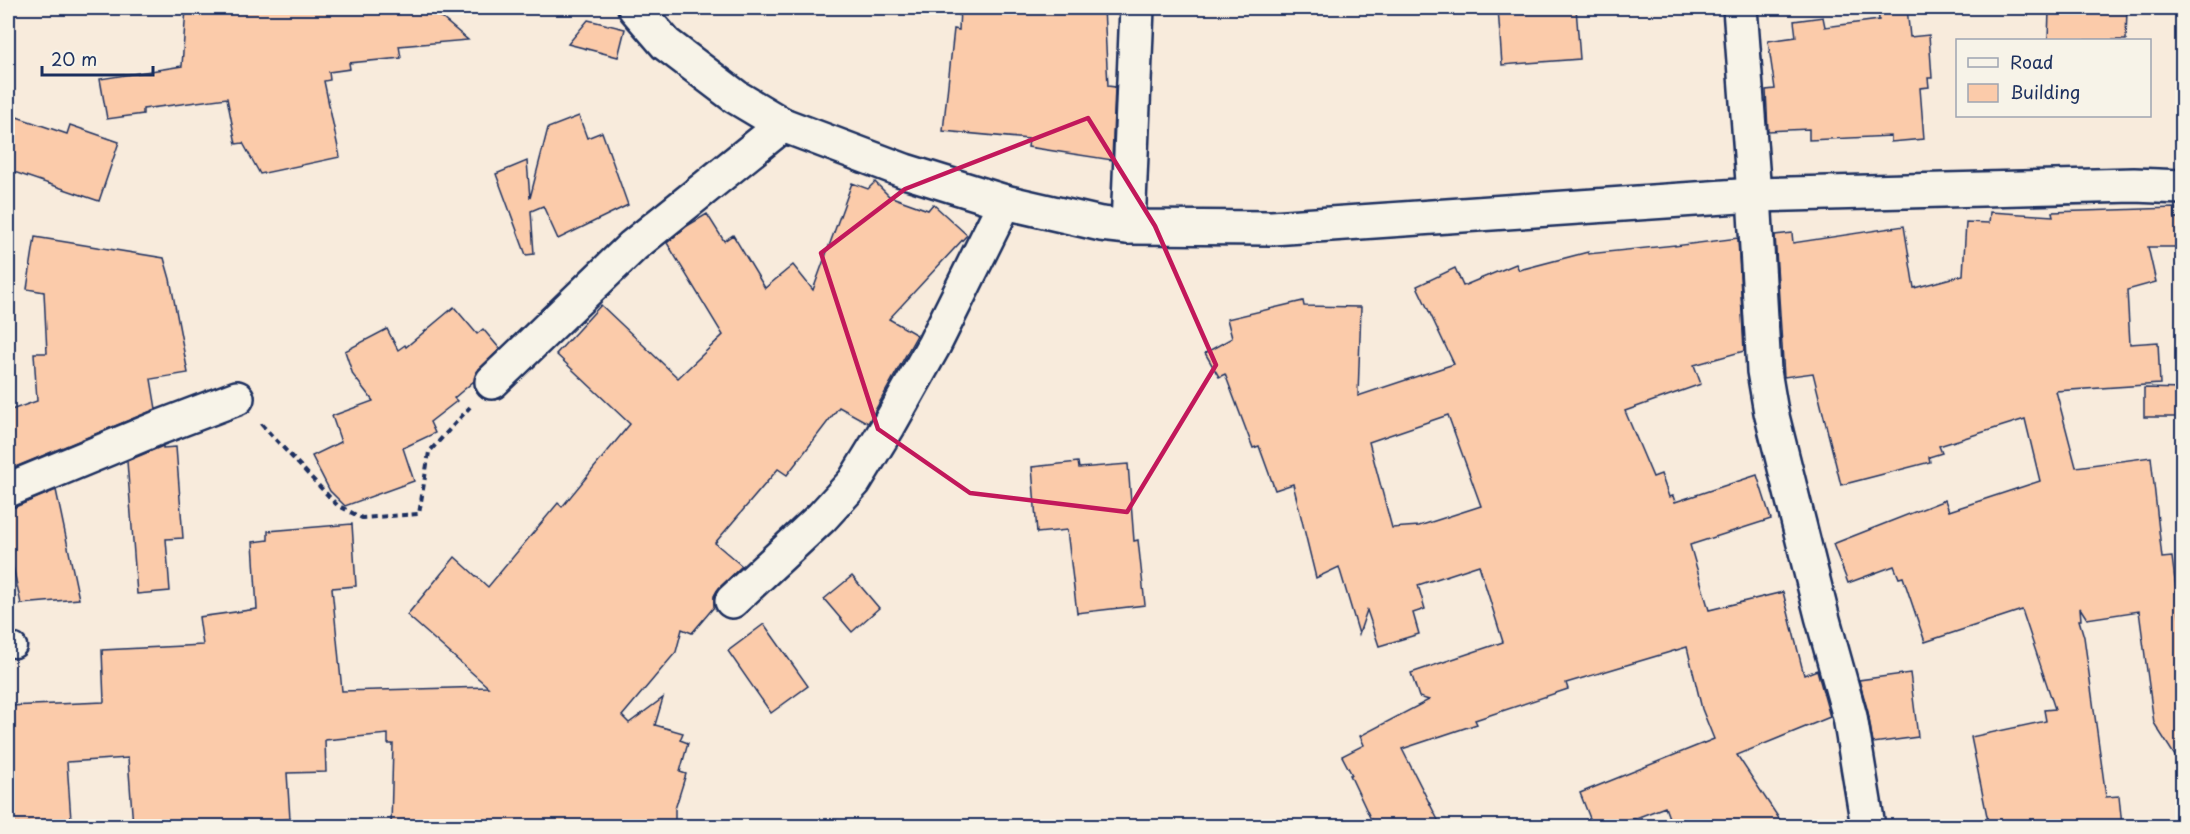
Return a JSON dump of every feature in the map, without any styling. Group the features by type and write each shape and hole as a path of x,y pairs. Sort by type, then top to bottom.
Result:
{"street":[{"path":"635,8 666,44 736,97 783,125 905,171 1005,202 1101,224 1128,227 1272,228 1754,195 2134,185 2182,187"},
{"path":"1128,227 1137,8"},
{"path":"1740,8 1754,195 1761,336 1771,412 1850,717 1868,826"},
{"path":"492,382 633,246 783,125"},
{"path":"732,601 822,517 854,482 934,345 1005,202"},
{"path":"8,490 237,398"}],"path":[{"path":"237,398 337,505 362,518 419,514 429,452 492,382"}],"highlighted area":[{"path":"1088,118 1155,226 1216,365 1127,512 970,493 878,429 821,253 905,189"}],"building":[{"path":"186,8 430,8 468,40 399,46 401,58 349,63 350,69 329,72 330,80 324,81 340,157 260,174 243,143 236,144 227,98 143,109 143,114 107,119 100,79 182,66"},
{"path":"960,8 1063,8 1063,10 1104,8 1108,86 1115,87 1112,160 1028,147 1029,139 943,131 954,29 959,30"},
{"path":"1498,8 1576,8 1580,59 1502,65"},
{"path":"1878,8 1907,8 1910,37 1929,35 1932,78 1928,78 1929,87 1920,88 1924,139 1891,142 1891,136 1809,140 1809,129 1768,131 1766,90 1775,89 1768,41 1796,37 1794,21 1823,17 1825,27 1879,20"},
{"path":"2088,8 2127,8 2126,39 2048,39 2049,11 2088,12"},
{"path":"588,20 625,29 618,57 568,44"},
{"path":"8,114 67,134 70,125 119,142 99,201 8,170"},
{"path":"579,116 587,138 602,132 628,205 558,239 543,206 531,211 534,254 526,255 496,174 527,161 530,198 548,128"},
{"path":"875,182 889,196 928,210 933,204 967,235 889,319 917,335 868,423 839,407 787,475 778,469 715,543 742,566 719,588 714,596 714,607 692,633 682,629 676,652 622,716 629,723 663,698 655,725 683,733 680,740 688,743 680,772 686,774 675,809 675,826 391,826 393,744 388,744 388,734 325,740 326,772 287,773 290,819 254,822 255,826 133,826 128,758 67,762 71,820 8,825 8,706 104,702 102,650 203,645 199,617 257,609 253,542 268,540 268,531 352,524 356,586 332,588 342,691 488,687 407,615 455,557 488,587 558,503 562,507 630,424 556,354 601,305 678,378 723,335 667,243 687,226 707,214 724,241 733,235 765,288 793,265 813,290 852,183 868,189"},
{"path":"2175,208 2175,218 2182,218 2182,247 2148,247 2156,282 2127,290 2130,344 2158,342 2160,384 2056,391 2076,467 2151,457 2162,558 2172,557 2182,637 2182,767 2154,723 2139,611 2087,619 2080,608 2081,620 2079,620 2084,637 2106,797 2119,796 2122,826 1989,826 1971,737 2046,721 2044,710 2055,709 2022,610 1925,642 1903,577 1899,578 1894,566 1848,583 1833,544 1945,500 1949,511 2040,481 2025,419 1939,446 1942,453 1929,457 1930,462 1841,485 1813,373 1784,377 1775,235 1792,233 1793,243 1904,226 1914,288 1963,275 1966,222 1989,223 1990,212 2053,216 2052,212"},
{"path":"35,237 164,258 188,373 151,379 156,409 8,470 8,411 37,401 34,353 47,353 44,292 27,289"},
{"path":"1738,238 1744,351 1694,365 1701,384 1625,411 1653,477 1661,474 1669,497 1673,496 1675,502 1757,475 1771,519 1690,545 1709,610 1783,592 1804,675 1817,670 1830,717 1737,755 1784,826 1672,826 1665,807 1615,826 1593,826 1580,793 1714,739 1702,709 1687,647 1566,683 1568,689 1475,720 1477,724 1402,749 1441,826 1374,826 1342,756 1364,745 1360,736 1429,700 1419,697 1411,673 1503,642 1479,565 1418,585 1425,609 1413,613 1419,634 1379,646 1367,610 1359,634 1339,567 1316,578 1293,484 1275,490 1259,446 1253,448 1225,374 1219,377 1205,353 1232,338 1227,319 1303,301 1304,306 1361,307 1358,396 1454,364 1417,286 1455,268 1463,286 1516,264 1519,270 1588,252 1588,254","holes":["1448,415 1481,506 1419,526 1392,528 1369,442"]},
{"path":"454,307 477,334 483,329 500,349 479,369 474,381 454,398 457,401 430,422 435,433 403,448 414,481 345,506 330,491 312,456 341,442 332,416 373,401 353,375 345,351 387,329 398,350 405,345 406,347"},
{"path":"2144,388 2182,389 2182,417 2144,417"},
{"path":"163,446 163,448 176,447 183,538 166,539 170,591 137,594 127,461"},
{"path":"1078,462 1079,468 1128,464 1134,541 1138,540 1145,605 1077,613 1067,530 1037,533 1032,467"},
{"path":"56,490 79,599 21,604 8,543 8,508"},
{"path":"852,576 879,608 852,632 824,599"},
{"path":"764,624 808,686 771,713 728,651"},
{"path":"1910,673 1918,737 1873,743 1868,712 1859,680"}]}
